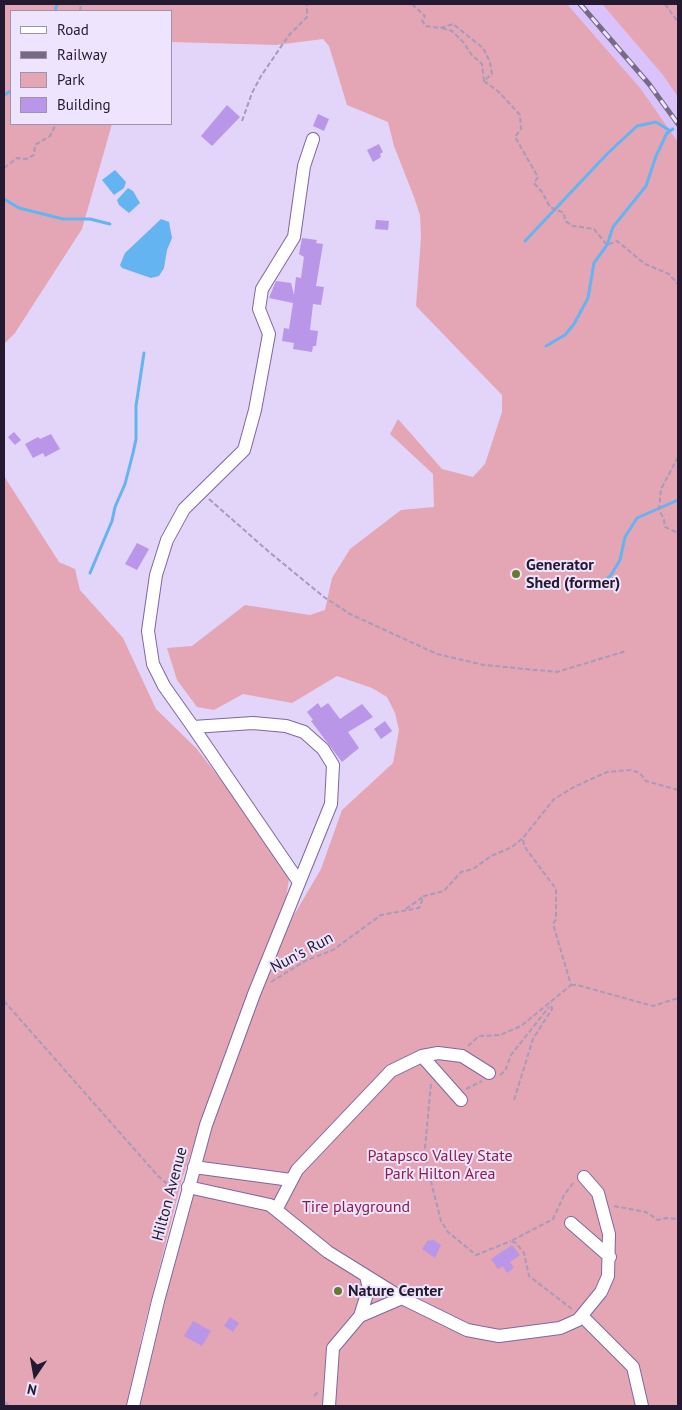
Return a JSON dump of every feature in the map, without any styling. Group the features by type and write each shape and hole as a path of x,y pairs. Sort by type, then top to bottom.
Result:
{"street":[{"path":"299,882 164,686 153,664 148,631 156,575 167,540 184,509 244,450 255,410 269,334 258,309 262,289 294,237 304,166 313,139"},
{"name":"Hilton Avenue","path":"133,1406 206,1125 259,980 332,804 333,765 323,749 304,732 280,725 253,723 193,727"},
{"path":"276,1210 297,1170 379,1081 391,1071 422,1056 438,1053 462,1056 484,1077"},
{"path":"422,1056 461,1096"},
{"path":"194,1167 291,1180"},
{"path":"187,1193 258,1201 270,1205 328,1252 402,1298 467,1330 491,1336 543,1332 560,1328 582,1316 602,1292 608,1276 610,1257 609,1234 601,1200 579,1179"},
{"path":"572,1223 610,1257"},
{"path":"360,1316 369,1288 366,1276"},
{"path":"329,1406 333,1348 360,1316 372,1308 402,1298"},
{"path":"582,1316 633,1367 642,1406"}],"path":[{"path":"242,121 252,93 261,76 289,35 307,17 307,4"},
{"path":"412,4 425,16 422,20 425,26 452,31 464,43 470,54 482,64 484,81 499,92 520,115 522,129 515,137 538,177 534,182 542,192 546,203 553,210 564,213 565,221 573,226 594,229 607,244 617,241 645,264 669,274 678,284"},
{"path":"665,4 678,22"},
{"path":"440,28 453,24 483,48 490,62 492,74 484,81"},
{"path":"4,168 17,158 26,159 34,155 35,145 50,136 56,125"},
{"path":"678,457 661,489 659,509 665,527 678,533"},
{"path":"201,491 268,551 324,597 367,622 437,654 484,665 557,672 626,650"},
{"name":"Nun's Run","path":"259,980 268,983 305,961 333,950 381,915 418,908 424,896 444,891 462,872 473,869 523,838 554,799 576,786 607,772 632,770 640,773 646,781 678,790"},
{"path":"523,838 524,846 556,889 556,919 554,924 571,986"},
{"path":"405,910 424,896"},
{"path":"462,1056 465,1049 479,1036 500,1035 521,1026 571,986 577,985 653,1006 678,998"},
{"path":"4,1001 158,1176 187,1193"},
{"path":"502,1075 511,1055 551,1003"},
{"path":"514,1100 533,1039 552,1009 551,1003"},
{"path":"461,1096 470,1086 484,1077"},
{"path":"430,1078 425,1148 427,1166 441,1221 448,1232 476,1254 511,1241 553,1219 564,1195 579,1179"},
{"path":"601,1200 613,1206 646,1212 658,1220 666,1218 678,1219"},
{"path":"511,1241 516,1242 524,1253 530,1276 566,1304"},
{"path":"4,1402 11,1406"}],"shaded area":[{"path":"567,4 602,4 662,74 678,97 678,142 641,89"}],"green space":[{"path":"4,4 567,4 641,89 678,142 678,1406 4,1406 4,476 59,562 75,569 80,590 123,638 156,709 196,748 261,831 287,871 289,879 285,904 284,932 321,869 342,810 393,763 399,730 395,713 387,697 372,688 337,676 292,703 243,694 214,710 197,707 177,680 167,648 192,646 245,605 310,615 325,610 332,578 350,549 401,510 434,507 433,474 390,434 398,419 442,469 473,477 485,464 502,412 502,395 416,306 421,237 420,215 414,197 394,146 388,122 347,105 329,46 323,39 276,45 172,42 172,10 10,10 10,125 112,125 82,229 15,333 4,344","holes":["252,986 143,1345 140,1344 182,1179 220,1068"]},
{"path":"602,4 678,4 678,97 662,74"}],"water":[{"path":"115,170 126,182 124,188 114,195 102,180"},
{"path":"128,188 133,191 140,203 129,213 119,205 117,200"},
{"path":"161,219 169,222 172,238 167,250 164,268 159,276 151,278 122,268 120,265 125,253"}],"building":[{"path":"227,105 240,117 212,146 201,136"},
{"path":"318,114 329,119 324,131 313,126"},
{"path":"379,144 383,152 380,154 381,157 373,162 367,150"},
{"path":"376,220 389,221 388,230 375,229"},
{"path":"302,238 317,240 316,243 323,244 316,286 324,287 321,305 313,304 310,330 318,331 316,346 313,346 312,352 293,349 294,343 282,341 284,328 289,329 293,303 269,298 276,281 291,283 294,295 296,277 301,278 304,257 299,254"},
{"path":"14,432 21,440 15,445 8,437"},
{"path":"51,434 60,449 45,457 43,453 33,458 25,444 38,437 40,439"},
{"path":"137,543 149,549 137,570 125,564"},
{"path":"318,703 321,708 328,703 340,719 362,704 373,717 348,732 359,748 342,762 311,721 313,720 307,712"},
{"path":"385,721 392,731 381,739 374,729"},
{"path":"432,1239 441,1245 435,1258 422,1249 428,1240"},
{"path":"512,1245 520,1255 510,1262 514,1268 507,1273 503,1266 498,1269 491,1259"},
{"name":"Nature Center","path":"336,1284 344,1291 339,1297 331,1291"},
{"path":"230,1317 239,1323 233,1332 224,1326"},
{"path":"193,1321 211,1331 202,1346 184,1336"}],"waterway":[{"path":"55,10 57,4"},
{"path":"4,95 10,92"},
{"path":"525,241 608,153 637,126 656,122 669,130"},
{"path":"546,346 565,335 574,324 588,298 594,263 607,245 613,227 646,186 656,156 667,133 673,129"},
{"path":"4,199 19,208 63,219 90,219 110,224"},
{"path":"90,573 112,521 115,507 125,484 133,453 136,439 136,406 144,353"},
{"path":"599,586 611,575 620,560 625,537 637,518 678,500"}],"railway":[{"path":"580,4 649,84 678,124"}],"place":[{"name":"Generator Shed (former)","path":"516,574"},
{"name":"Nature Center","path":"338,1291"}],"park label":[{"name":"Patapsco Valley State Park Hilton Area","path":"440,1165"},
{"name":"Tire playground","path":"356,1207"}]}
